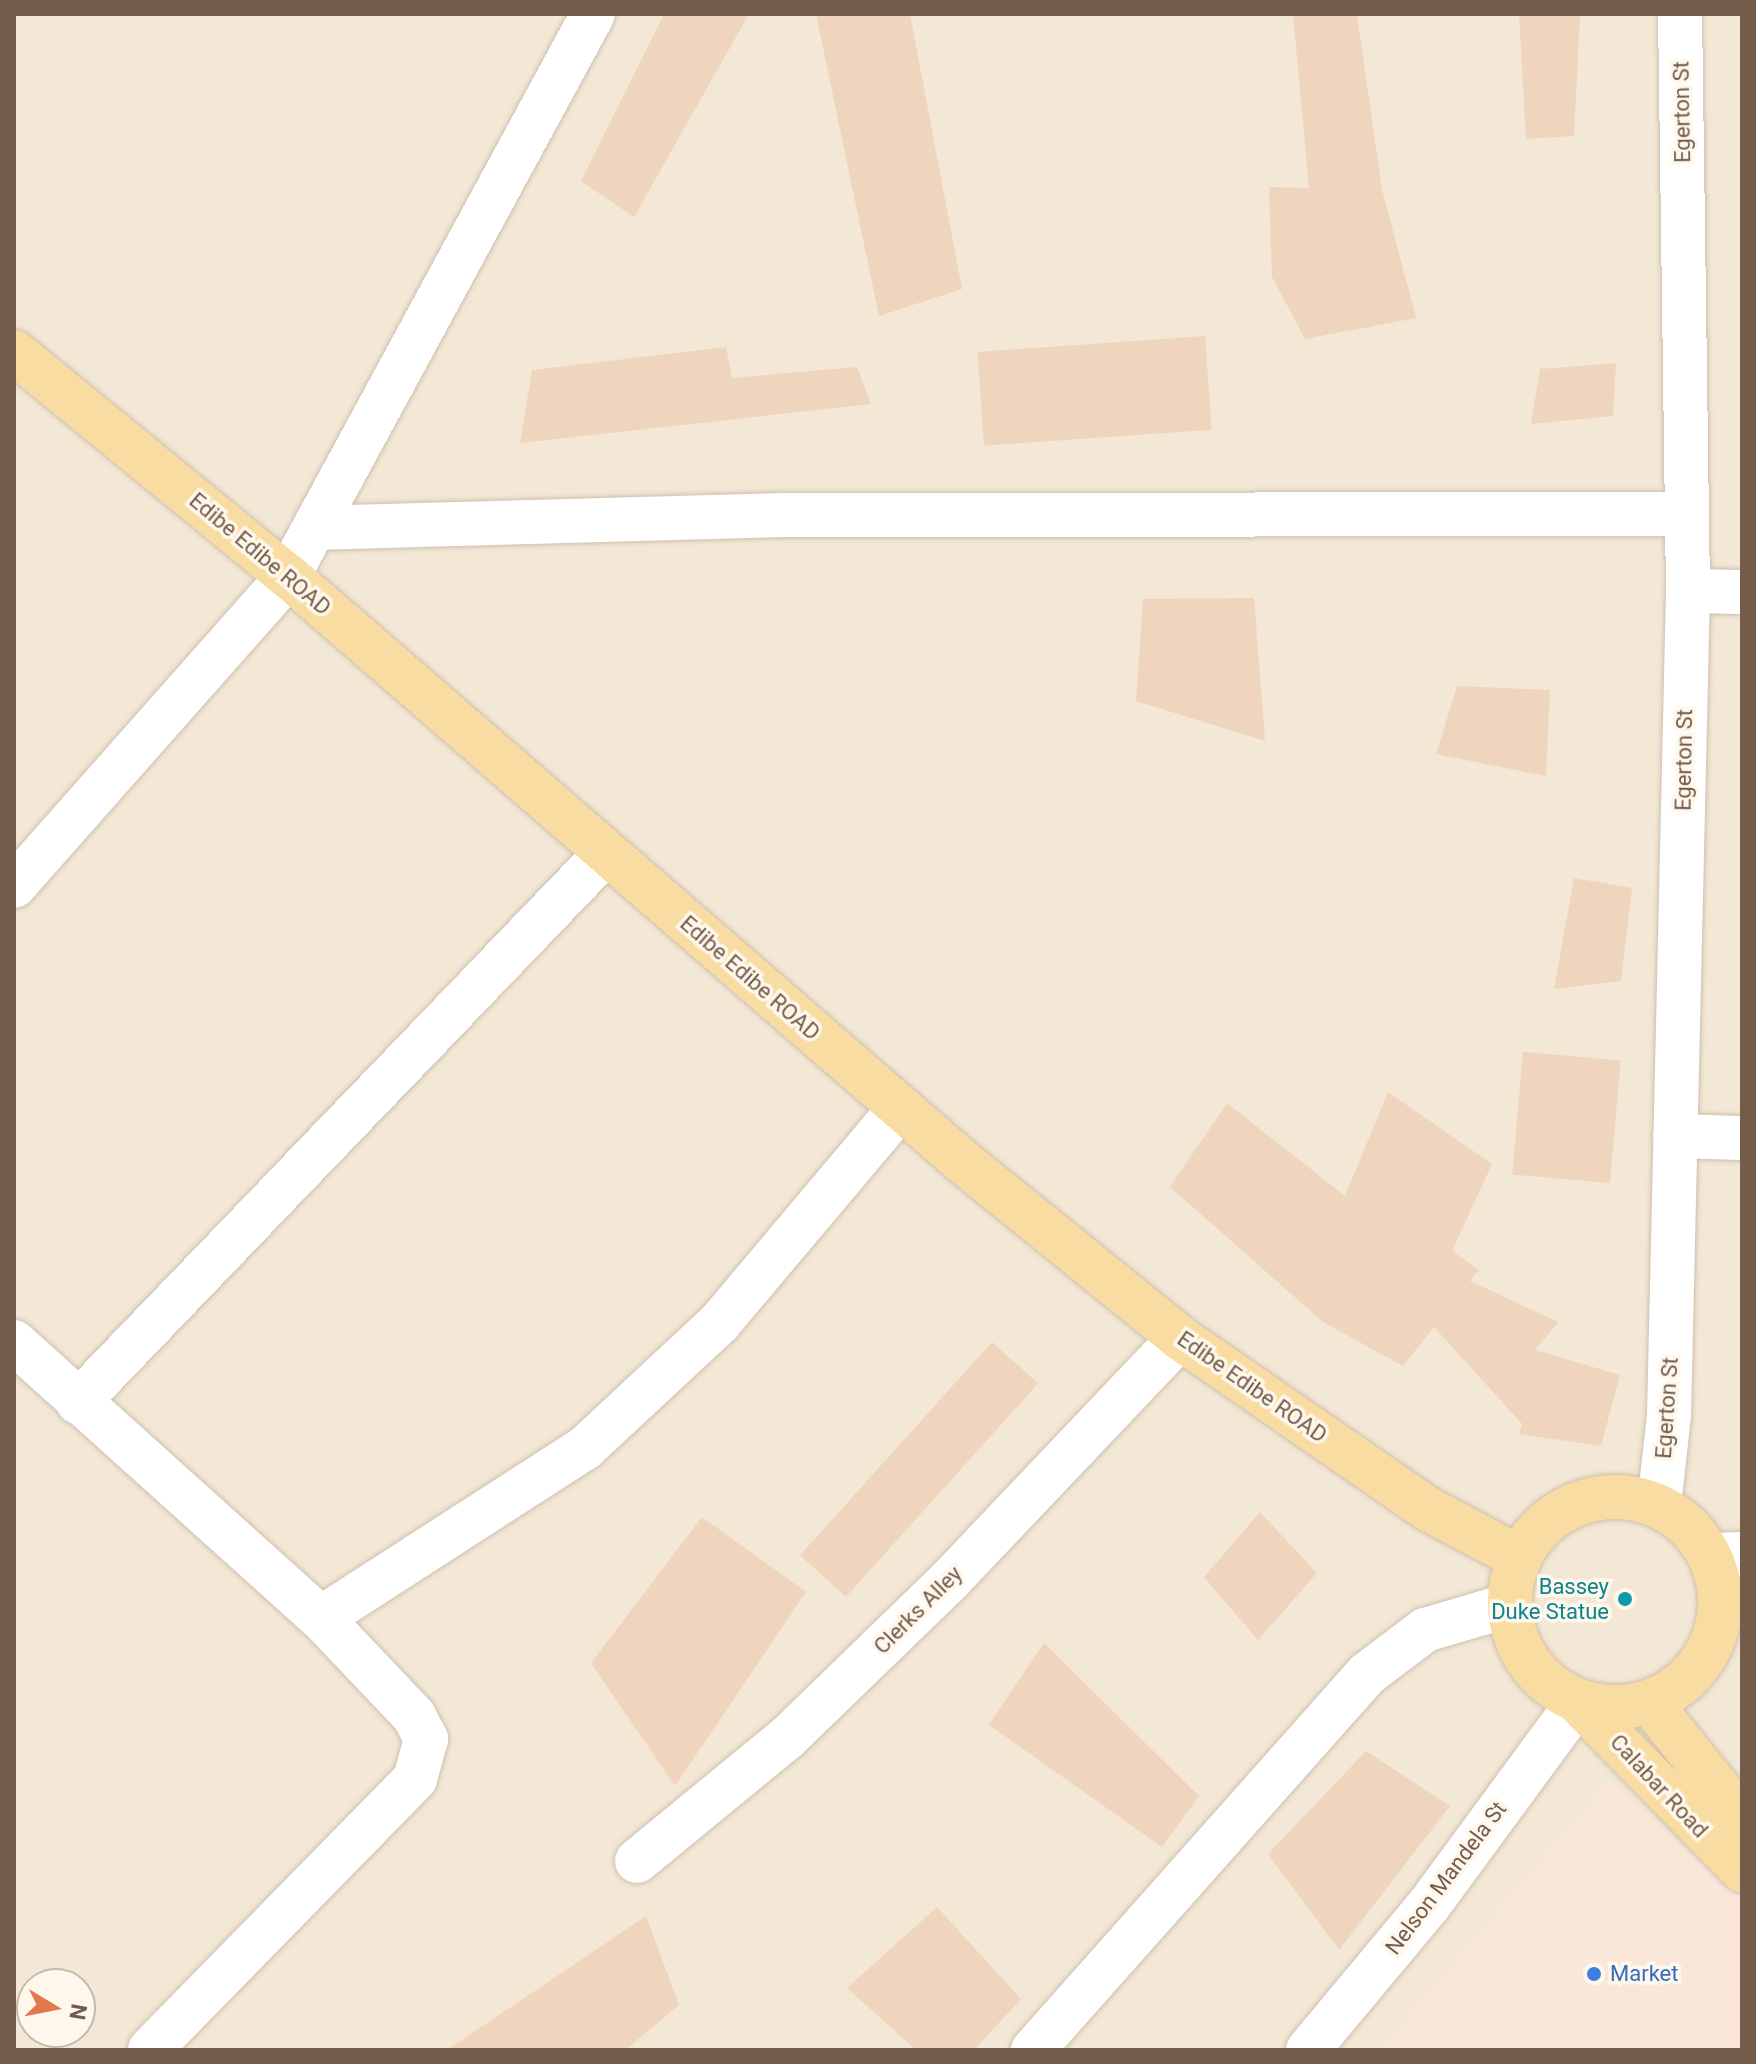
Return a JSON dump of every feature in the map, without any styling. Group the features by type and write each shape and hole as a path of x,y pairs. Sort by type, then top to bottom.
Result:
{"main road":[{"name":"Edibe Edibe ROAD","path":"14,352 288,576 900,1108 1180,1338 1428,1509 1520,1558"},
{"path":"1627,1496 1659,1505 1726,1555 1718,1626 1705,1659 1681,1686 1650,1703 1578,1702 1529,1664 1510,1605 1520,1558 1538,1531 1563,1510 1594,1498 1627,1496"},
{"name":"Calabar Road","path":"1578,1702 1742,1870"},
{"name":"Calabar Road","path":"1650,1703 1742,1818"}],"street":[{"path":"14,886 288,576 593,14"},
{"name":"Egerton St","path":"1659,1505 1669,1416 1688,591 1680,14"},
{"path":"316,528 781,515 1687,514"},
{"path":"1688,591 1742,592"},
{"path":"78,1402 605,854"},
{"path":"321,1618 585,1448 720,1322 900,1108"},
{"path":"1675,1136 1742,1138"},
{"name":"Clerks Alley","path":"637,1861 799,1727 950,1580 1180,1338"},
{"path":"15,1344 321,1618 414,1716 426,1739 415,1779 150,2050"},
{"path":"1033,2050 1367,1674 1425,1630 1510,1605"},
{"name":"Nelson Mandela St","path":"1308,2050 1429,1905 1578,1702"}],"shaded area":[{"path":"14,14 1742,14 1742,2050 14,2050"},
{"name":"Market","path":"1609,1782 1742,1898 1742,2050 1381,2050"}],"building":[{"path":"664,14 749,14 634,217 581,181"},
{"path":"816,14 910,14 962,289 879,316"},
{"path":"1293,14 1357,14 1382,189 1416,318 1305,339 1272,277 1269,187 1309,188"},
{"path":"1519,14 1580,14 1574,136 1526,139"},
{"path":"1205,336 1212,430 984,446 978,352"},
{"path":"726,347 732,378 857,367 871,404 520,443 532,370"},
{"path":"1616,363 1613,416 1531,424 1540,369"},
{"path":"1254,598 1265,741 1136,701 1143,599"},
{"path":"1457,686 1550,690 1546,776 1436,754"},
{"path":"1574,878 1632,888 1621,981 1554,989"},
{"path":"1523,1052 1621,1061 1610,1183 1512,1175"},
{"path":"1388,1092 1492,1164 1452,1251 1479,1270 1470,1281 1558,1322 1535,1350 1620,1375 1601,1446 1519,1434 1522,1424 1434,1327 1403,1366 1323,1322 1170,1187 1227,1103 1345,1196"},
{"path":"992,1342 1038,1383 846,1597 800,1555"},
{"path":"1260,1512 1317,1573 1258,1640 1204,1577"},
{"path":"702,1517 806,1592 675,1786 591,1663"},
{"path":"1044,1643 1199,1796 1162,1847 989,1725"},
{"path":"1366,1751 1450,1806 1339,1950 1268,1854"},
{"path":"937,1907 1021,1999 974,2050 916,2050 847,1988"},
{"path":"646,1916 679,2005 625,2050 447,2050"}],"place":[{"name":"Bassey Duke Statue","path":"1625,1599"},
{"name":"Market","path":"1594,1974"}]}
